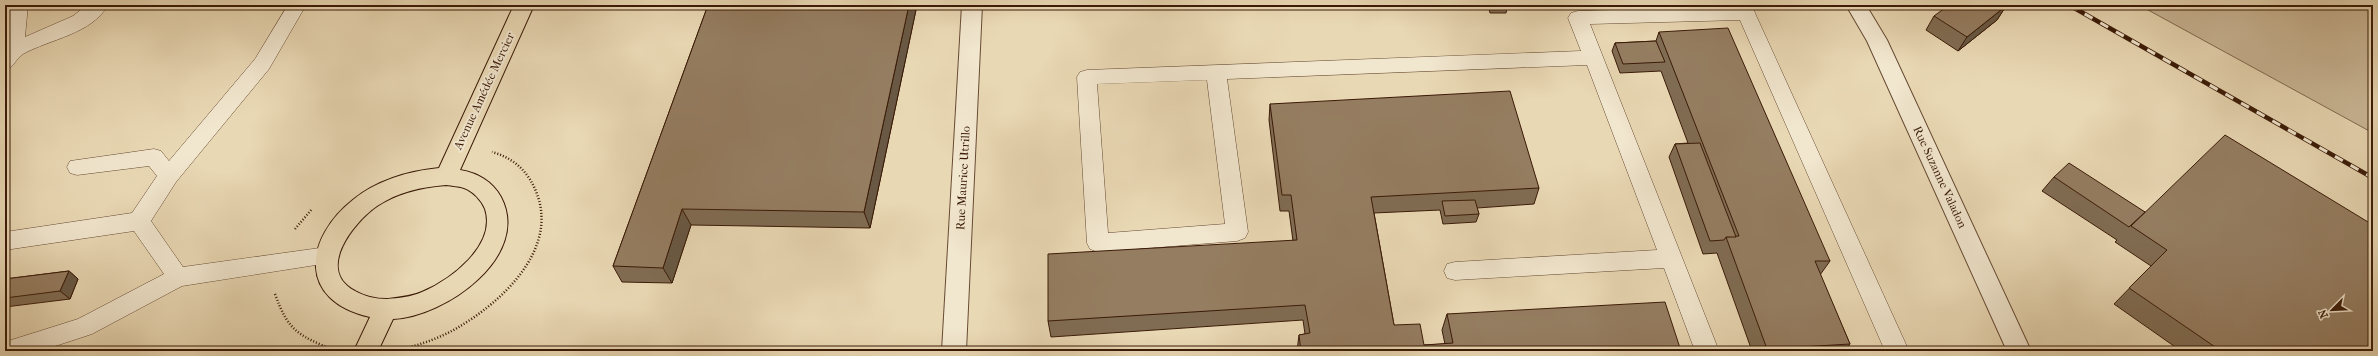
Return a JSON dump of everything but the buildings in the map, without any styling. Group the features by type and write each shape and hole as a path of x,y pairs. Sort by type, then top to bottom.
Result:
{"main road":[{"name":"Avenue Amédée Mercier","path":"446,176 524,5"},
{"path":"446,176 470,181 487,192 497,209 497,230 488,252 470,274 444,292 415,304 385,309 363,307 346,300 333,288 326,273 327,256 334,238 345,221 361,206 381,193 402,184 424,178 446,176"},
{"path":"366,351 385,309"}],"street":[{"name":"Rue Maurice Utrillo","path":"954,351 972,5"},
{"name":"Rue Suzanne Valadon","path":"1856,5 1877,40 2019,351"}],"lane":[{"path":"10,57 19,5"},
{"path":"10,57 80,21 99,5"},
{"path":"5,241 139,221 169,176 262,64 298,5"},
{"path":"1707,351 1578,18 1746,13 1897,351"},
{"path":"1216,72 1237,232 1098,243 1087,77 1216,72 1593,58"},
{"path":"77,167 154,157 169,176"},
{"path":"139,221 178,277"},
{"path":"8,351 84,327 178,277 327,256"},
{"path":"1455,271 1672,258"}],"path":[{"path":"401,349 413,347 461,327 501,298 529,263 542,228 541,195 525,170 496,153 459,146"},
{"path":"317,203 293,232 278,263 274,292 283,317 302,337 330,350 338,351"}],"shaded area":[{"path":"2139,5 2373,5 2373,133"}],"railway":[{"path":"2069,5 2373,178"}]}
